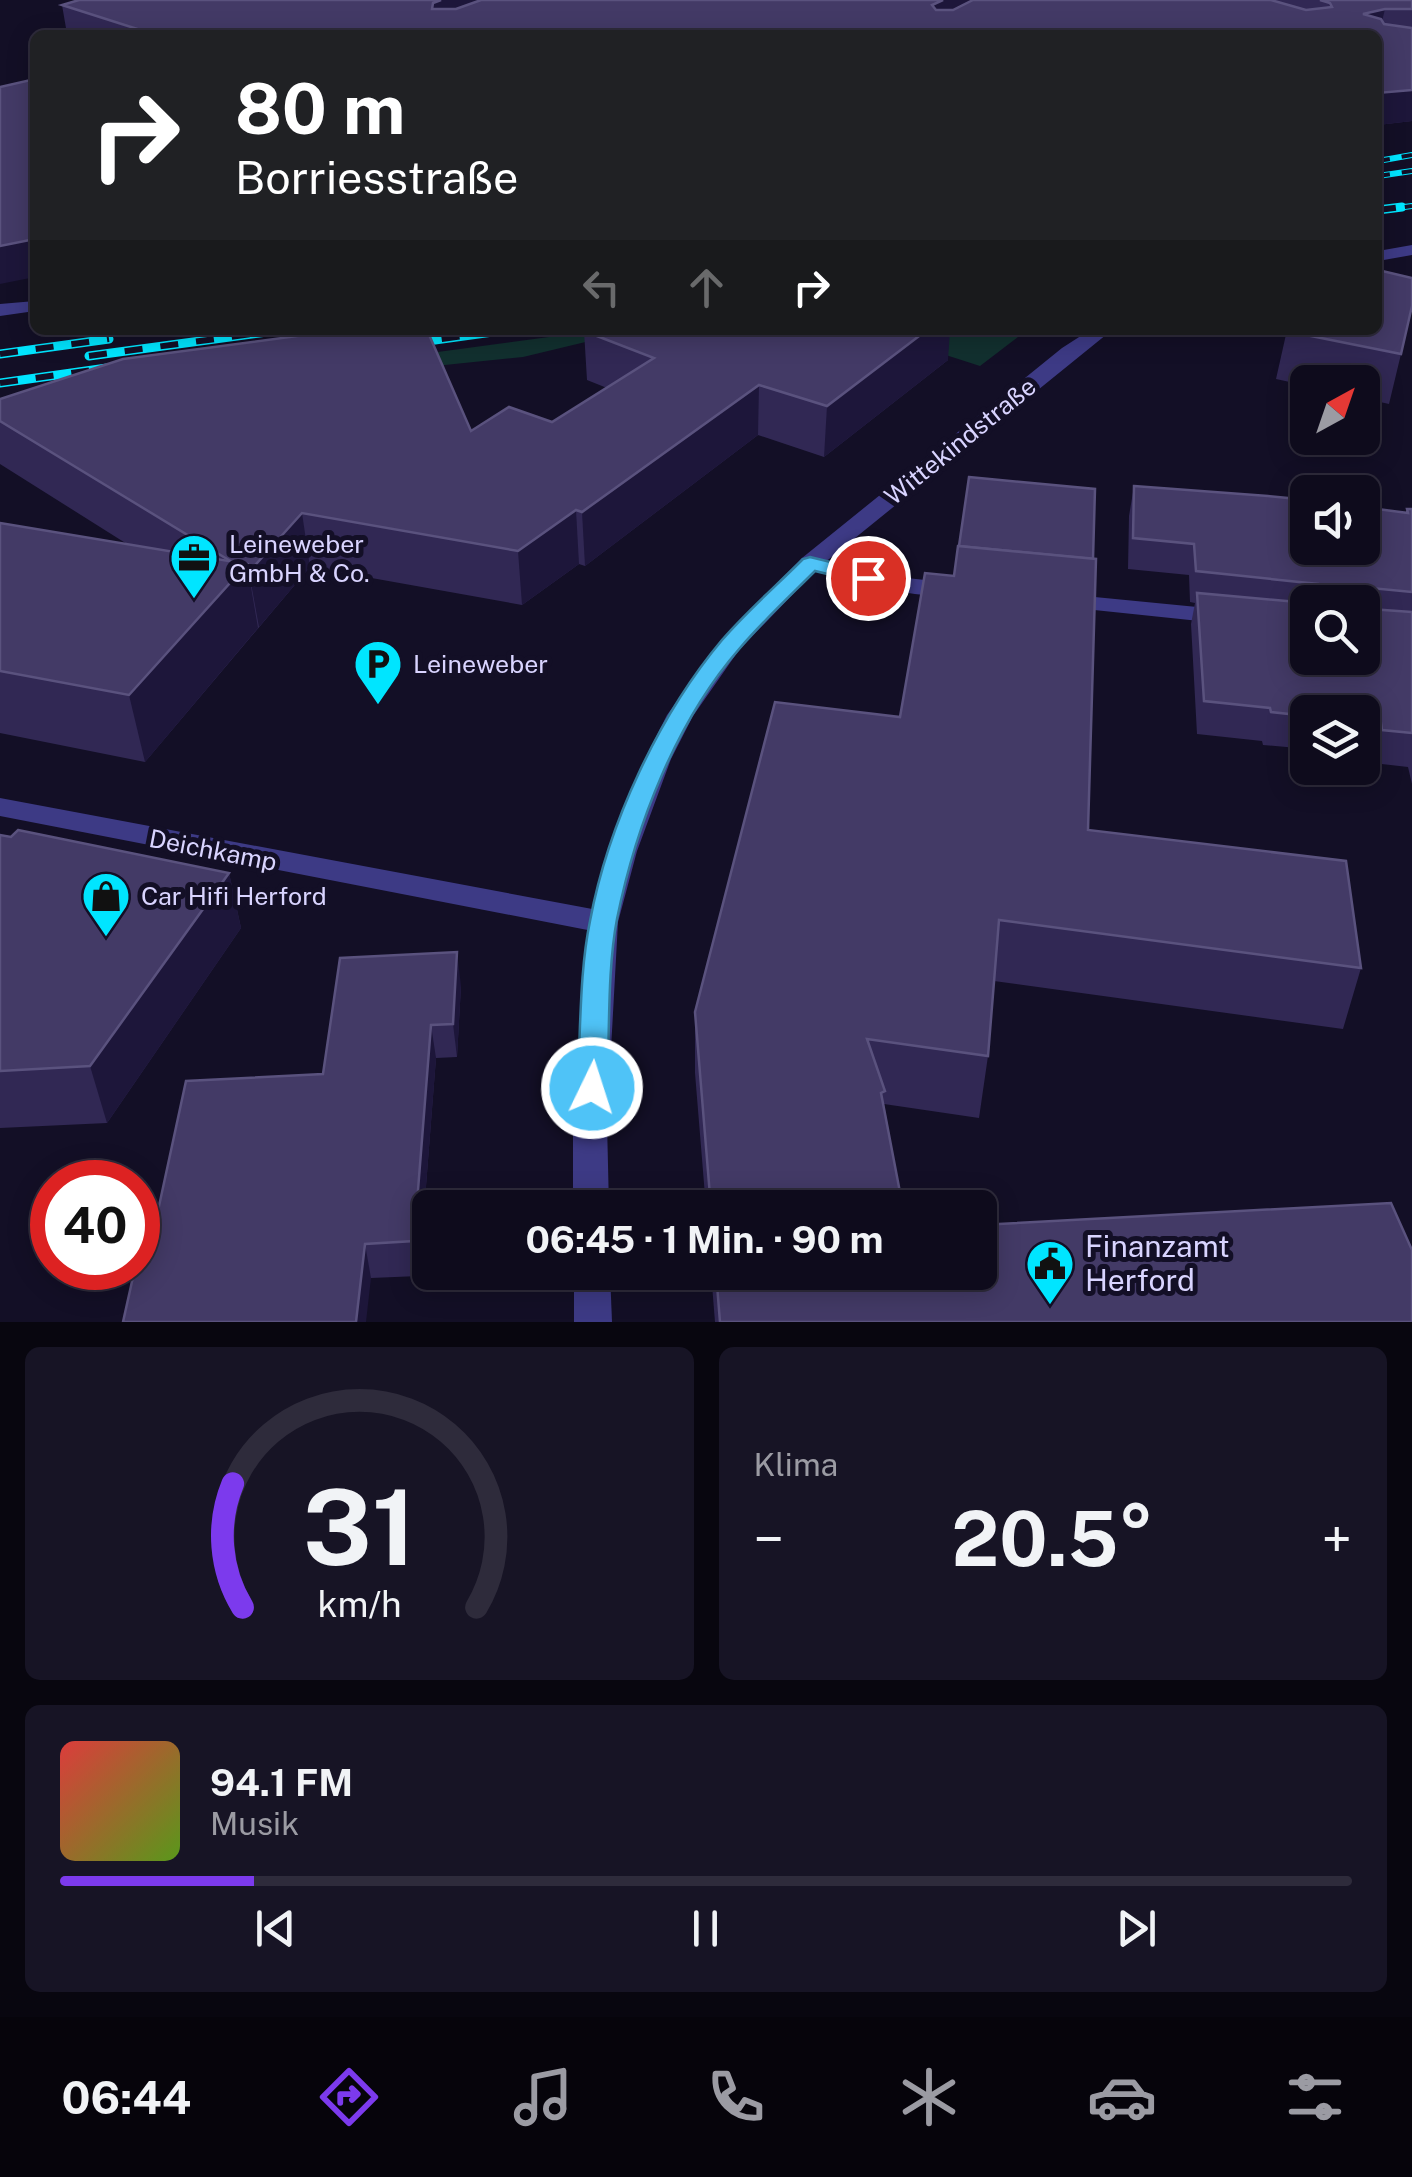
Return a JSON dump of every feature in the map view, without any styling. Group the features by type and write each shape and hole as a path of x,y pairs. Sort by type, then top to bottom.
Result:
{"street":[{"path":"1382,255 1412,250"},
{"path":"0,310 30,307"},
{"name":"Wittekindstraße","path":"591,1190 590,1122 603,922 623,851 658,759 680,715 730,645 810,564 1094,335"},
{"path":"810,564 897,584 972,592"},
{"path":"1046,600 1251,620"},
{"name":"Deichkamp","path":"0,807 603,922"},
{"path":"592,1290 592,1322"}],"green space":[{"path":"564,335 599,335 598,339 523,357 0,411"},
{"path":"884,335 1020,335 980,366"}],"building":[{"path":"79,0 441,0 433,3 432,9 456,9 481,0 943,0 932,5 936,10 953,10 973,0 1271,0 1306,10 1332,7 1320,0 1412,0 1412,9 1363,14 1381,19 1384,24 1412,28 1412,90 1382,93 1382,30 140,30 62,5"},
{"path":"30,80 30,240 0,246 0,87"},
{"path":"1382,271 1412,278 1412,306 1401,354 1306,335 1382,335"},
{"path":"304,335 429,335 471,431 509,407 552,422 654,358 594,335 920,335 827,406 759,385 582,512 576,510 518,551 302,513 249,572 247,564 232,562 0,421 0,399 123,359"},
{"path":"969,477 1095,489 1093,559 959,546"},
{"path":"1134,486 1290,498 1290,565 1380,565 1380,509 1408,513 1407,509 1412,509 1412,592 1380,589 1380,585 1318,585 1196,571 1194,544 1133,538"},
{"path":"0,523 247,564 129,695 0,671"},
{"path":"958,546 1096,559 1088,830 1346,861 1361,968 999,920 988,1056 867,1039 885,1091 881,1093 900,1190 710,1190 695,1012 775,702 900,717 925,573 954,576"},
{"path":"1197,593 1290,601 1290,675 1380,675 1380,610 1412,612 1412,733 1382,730 1380,695 1290,695 1290,714 1204,701"},
{"path":"18,830 229,873 90,1066 0,1071 0,835 11,837"},
{"path":"457,952 453,1024 431,1025 418,1190 412,1190 412,1241 365,1244 356,1322 123,1322 130,1290 160,1290 160,1201 186,1081 323,1074 340,958"},
{"path":"1391,1203 1412,1250 1412,1322 720,1322 717,1290 997,1290 997,1224"}],"railway":[{"path":"1382,160 1412,155"},
{"path":"1382,175 1412,171"},
{"path":"1382,210 1412,206"},
{"path":"1382,210 1402,207"},
{"path":"89,356 245,335"},
{"path":"406,344 471,335"},
{"path":"0,354 109,339"},
{"path":"0,383 114,367"}],"place":[{"name":"Leineweber GmbH & Co.","path":"194,600"},
{"name":"Leineweber","path":"378,706"},
{"name":"Car Hifi Herford","path":"106,938"},
{"name":"Finanzamt Herford","path":"1050,1306"}],"route":[{"path":"592,1088 603,922 623,851 658,759 680,715 730,645 810,564 868,578"}]}
